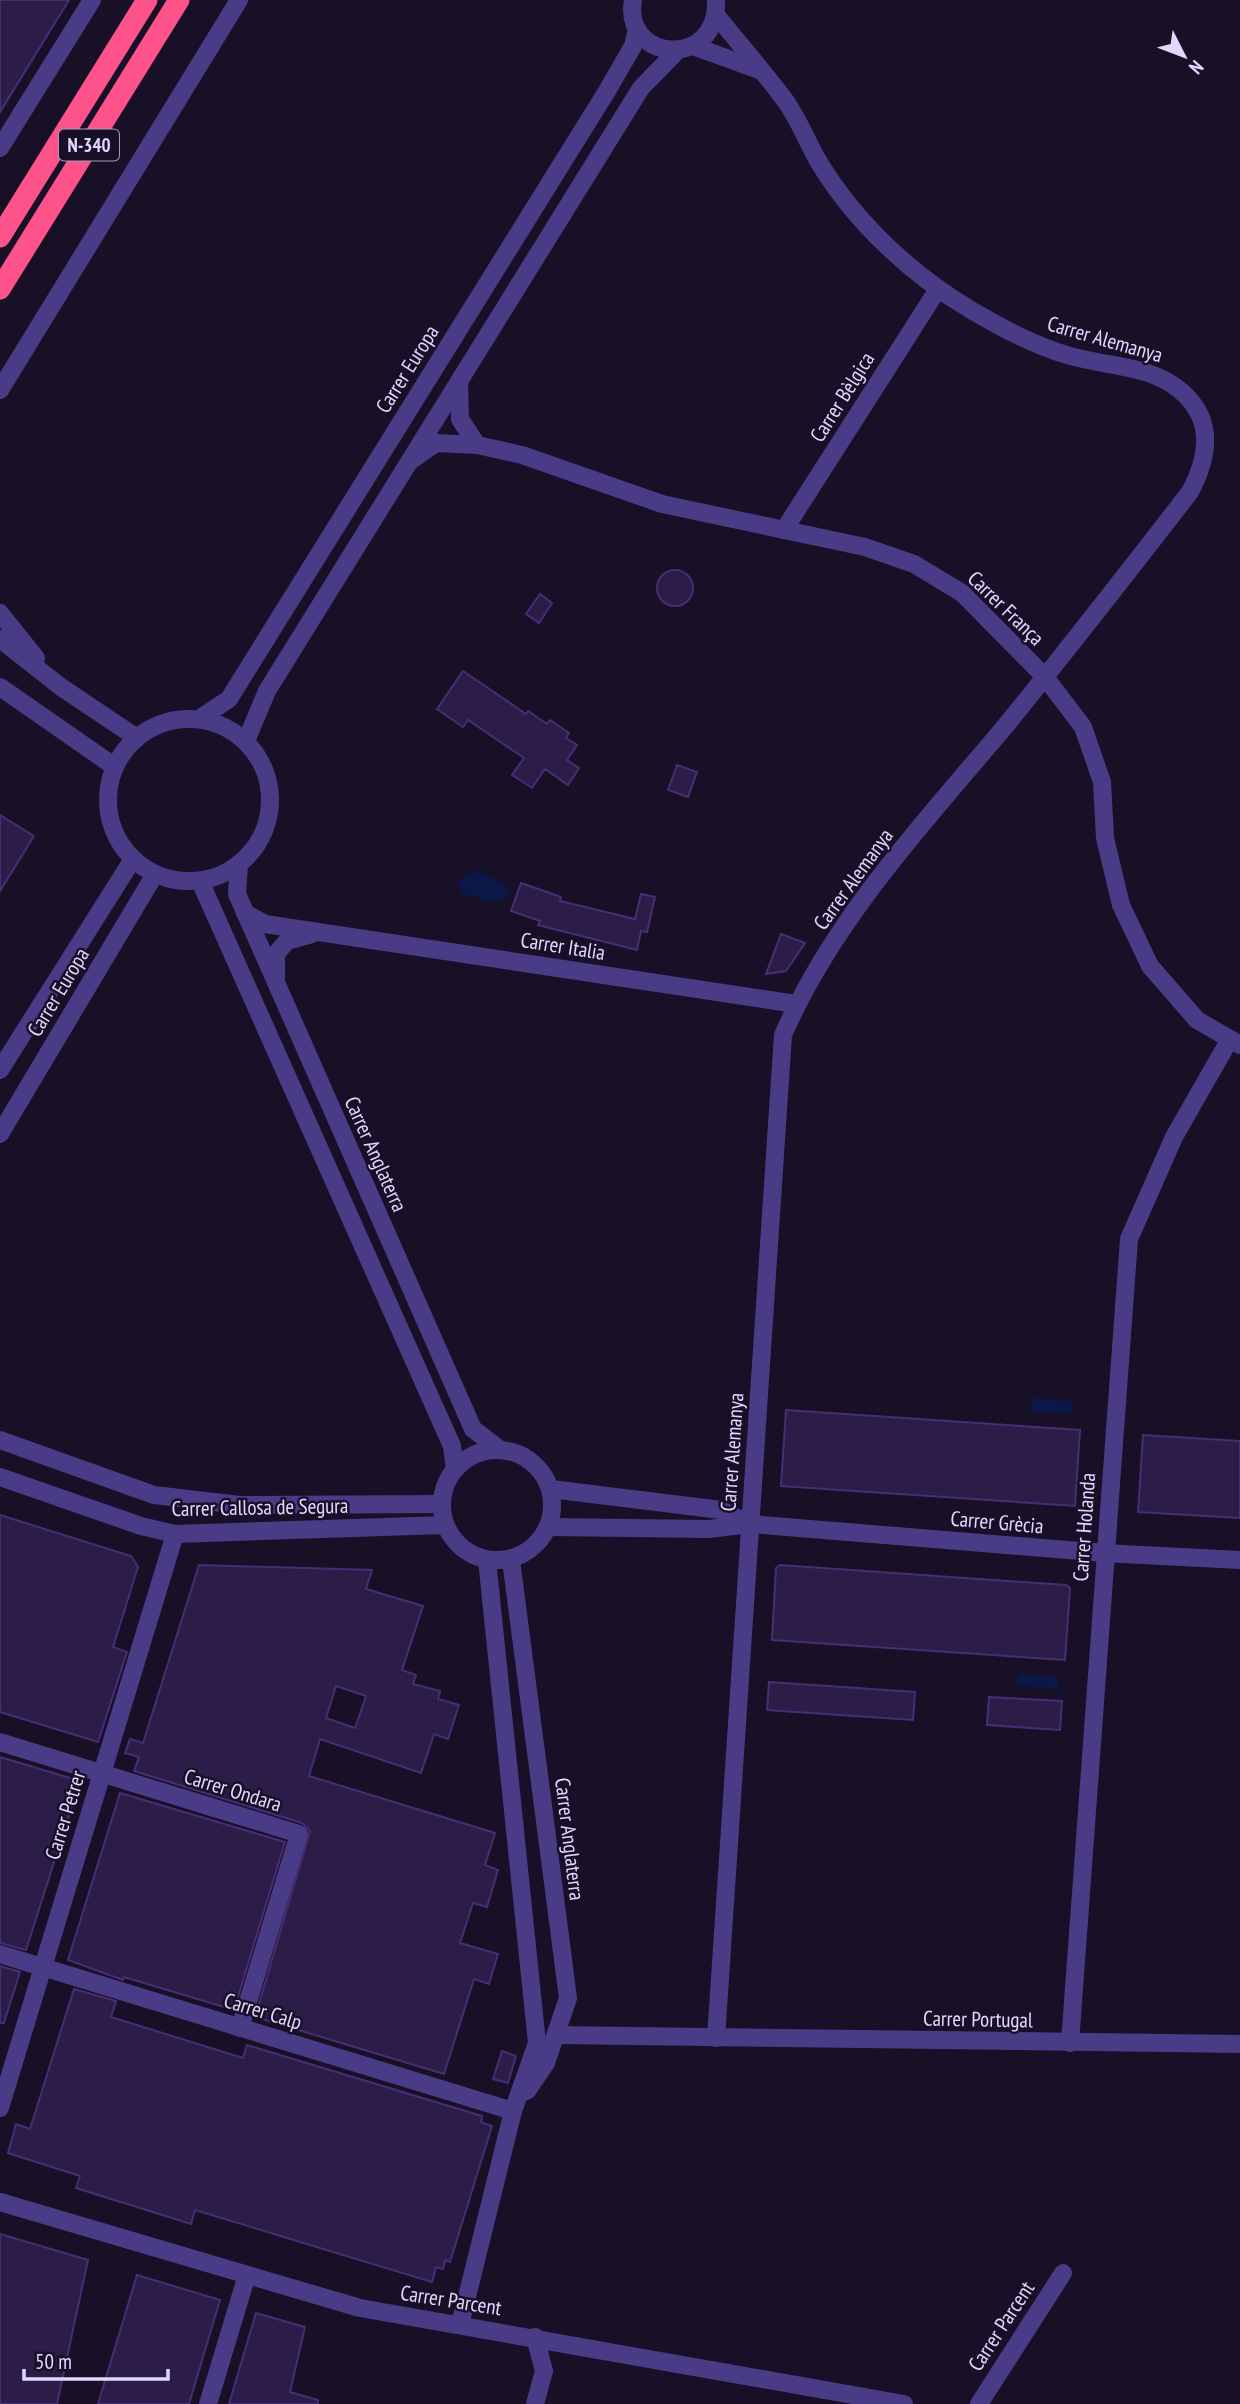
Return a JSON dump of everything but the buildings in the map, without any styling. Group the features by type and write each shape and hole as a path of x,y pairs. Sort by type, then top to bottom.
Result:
{"highway":[{"name":"N-340","path":"0,237 146,0"},
{"name":"N-340","path":"0,289 179,0"}],"street":[{"path":"0,148 92,0"},
{"path":"0,390 239,0"},
{"path":"633,0 631,11 637,29 649,43 661,48 685,48 762,71"},
{"path":"246,741 267,691 641,88 685,48 707,35 716,8"},
{"name":"Carrer Alemanya","path":"716,8 788,105 821,166 859,216 938,289 1030,341 1067,355 1156,374 1184,393 1199,412 1208,443 1204,467 1190,492 1045,677 889,865 800,993 783,1035 716,2038"},
{"name":"Carrer Europa","path":"199,719 229,699 607,91 633,46 637,29"},
{"name":"Carrer Bèlgica","path":"785,530 938,289"},
{"path":"459,382 460,419 477,445"},
{"name":"Carrer França","path":"409,462 436,443 477,445 522,455 662,504 865,547 914,564 962,593 1045,677 1083,727 1102,782 1105,838 1121,905 1150,966 1197,1020 1235,1042"},
{"path":"0,613 61,687"},
{"path":"0,639 61,687 137,738"},
{"path":"5,692 115,767"},
{"path":"199,719 224,726 246,741 264,768 270,786 270,813 260,840 239,865 215,878 200,881 155,874 133,859 115,835 110,820 108,798 115,767 137,738 170,721 199,719"},
{"name":"Carrer Europa","path":"0,1070 133,859"},
{"name":"Carrer Anglaterra","path":"239,865 237,894 473,1429 499,1449"},
{"name":"Carrer Europa","path":"0,1134 155,874"},
{"path":"200,881 452,1446 455,1469"},
{"name":"Carrer Italia","path":"245,913 265,924 796,1004"},
{"name":"Carrer Italia","path":"276,984 276,954 288,941 322,932"},
{"name":"Carrer Holanda","path":"1070,2043 1129,1239 1174,1137 1235,1042"},
{"name":"Carrer Callosa de Segura","path":"0,1440 154,1495 240,1505 441,1504"},
{"path":"499,1449 527,1457 545,1476 554,1505 549,1527 539,1543 526,1554 511,1560 487,1560 463,1549 445,1525 441,1504 444,1486 455,1469 475,1454 499,1449"},
{"name":"Carrer Callosa de Segura","path":"0,1477 142,1526 174,1534 445,1525"},
{"name":"Carrer Grècia","path":"551,1489 721,1510 750,1524"},
{"name":"Carrer Grècia","path":"549,1527 709,1529 750,1524 1104,1553 1240,1560"},
{"name":"Carrer Petrer","path":"0,2108 174,1534"},
{"path":"460,2325 513,2111 537,2043 487,1560"},
{"name":"Carrer Anglaterra","path":"511,1560 568,1998 546,2063 513,2111"},
{"name":"Carrer Ondara","path":"0,1742 299,1833 240,2028"},
{"name":"Carrer Calp","path":"0,1954 513,2111"},
{"name":"Carrer Portugal","path":"556,2035 1240,2043"},
{"name":"Carrer Parcent","path":"0,2202 359,2308 904,2404"},
{"name":"Carrer Parcent","path":"979,2404 1063,2273"},
{"path":"208,2404 247,2275"},
{"path":"534,2404 544,2371 535,2337"}],"shaded area":[{"path":"479,871 506,884 506,889 511,892 509,898 502,898 499,903 492,899 483,903 476,897 462,894 458,885 461,878"},
{"path":"1032,1398 1073,1401 1072,1414 1031,1411"},
{"path":"1018,1674 1059,1677 1058,1689 1017,1686"}]}
